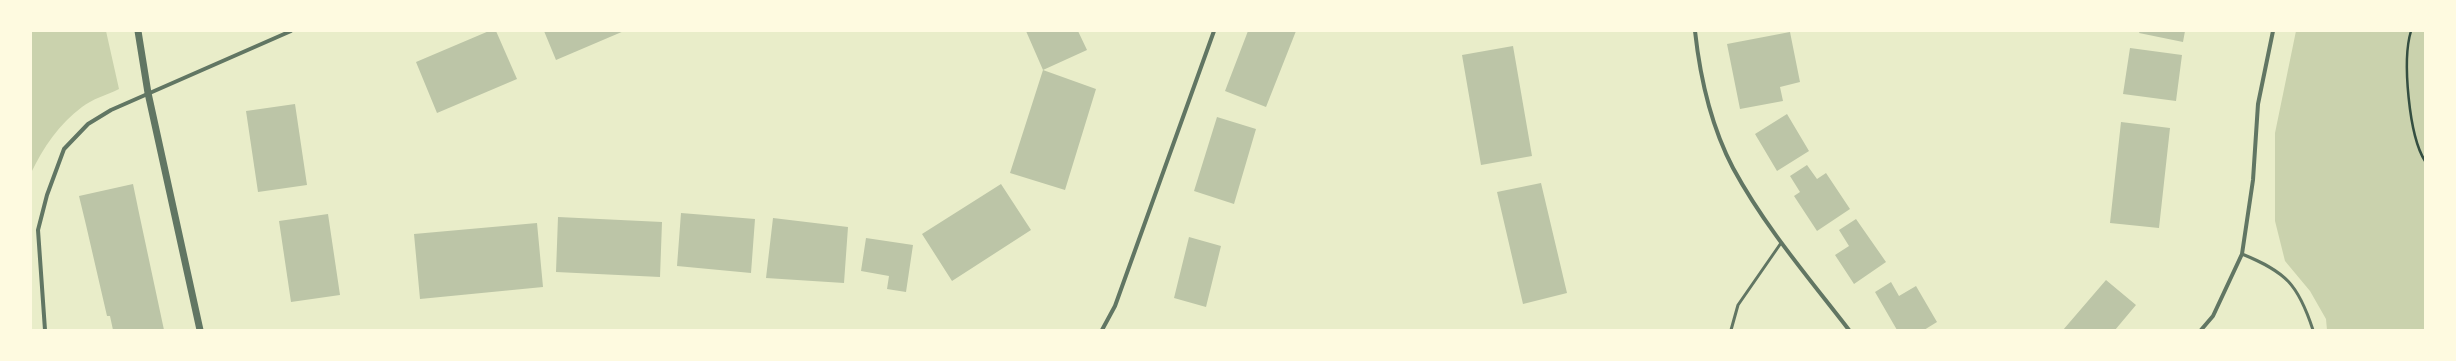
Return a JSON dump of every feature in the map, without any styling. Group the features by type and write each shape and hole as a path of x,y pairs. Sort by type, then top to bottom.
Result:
{"street":[{"path":"138,31 148,93 200,330"},
{"path":"45,330 38,230 47,195 64,149 88,124 110,110 292,31"},
{"path":"1102,330 1115,306 1214,31"},
{"path":"1695,31 1708,106 1732,167 1781,243 1850,330"},
{"path":"2201,330 2213,316 2242,254 2253,180 2258,104 2273,31"}],"lane":[{"path":"1731,330 1738,305 1781,243"},
{"path":"2242,254 2271,266 2289,280 2306,310 2313,330"}],"path":[{"path":"2411,31 2407,92 2418,150 2425,161"}],"green space":[{"path":"31,31 106,31 119,89 86,104 66,121 52,137 31,173"},
{"path":"2296,31 2425,31 2425,330 2327,330 2326,319 2310,291 2285,261 2275,221 2275,133"}],"building":[{"path":"489,31 496,31 517,79 437,113 416,62"},
{"path":"544,31 624,31 556,60"},
{"path":"1026,31 1078,31 1087,50 1043,70"},
{"path":"1248,31 1296,31 1266,107 1225,91"},
{"path":"2140,31 2185,31 2183,42 2139,33"},
{"path":"1790,32 1800,82 1780,87 1783,101 1740,109 1727,44"},
{"path":"1513,46 1532,156 1481,165 1462,55"},
{"path":"2130,48 2182,55 2176,101 2123,94"},
{"path":"1043,70 1096,89 1065,190 1010,173"},
{"path":"295,104 307,185 258,192 246,111"},
{"path":"1787,114 1809,151 1777,171 1755,134"},
{"path":"1217,117 1256,129 1234,204 1194,191"},
{"path":"2121,122 2170,128 2159,228 2110,223"},
{"path":"1807,165 1817,179 1826,173 1850,209 1817,231 1794,196 1800,192 1790,176"},
{"path":"1541,183 1567,293 1523,304 1497,192"},
{"path":"133,184 164,330 113,330 110,316 107,316 79,196"},
{"path":"1001,184 1031,230 952,281 922,234"},
{"path":"681,213 755,219 751,273 677,266"},
{"path":"328,214 340,295 291,302 279,221"},
{"path":"558,217 662,222 660,277 556,272"},
{"path":"773,218 848,227 844,283 766,278"},
{"path":"1856,219 1886,262 1854,284 1835,255 1849,246 1839,230"},
{"path":"537,223 543,287 420,299 414,234"},
{"path":"1189,237 1221,246 1206,307 1174,298"},
{"path":"866,238 913,245 906,292 887,289 889,276 861,271"},
{"path":"2106,280 2136,305 2115,330 2063,330"},
{"path":"1891,282 1899,296 1916,286 1937,322 1924,330 1897,330 1875,292"}]}
